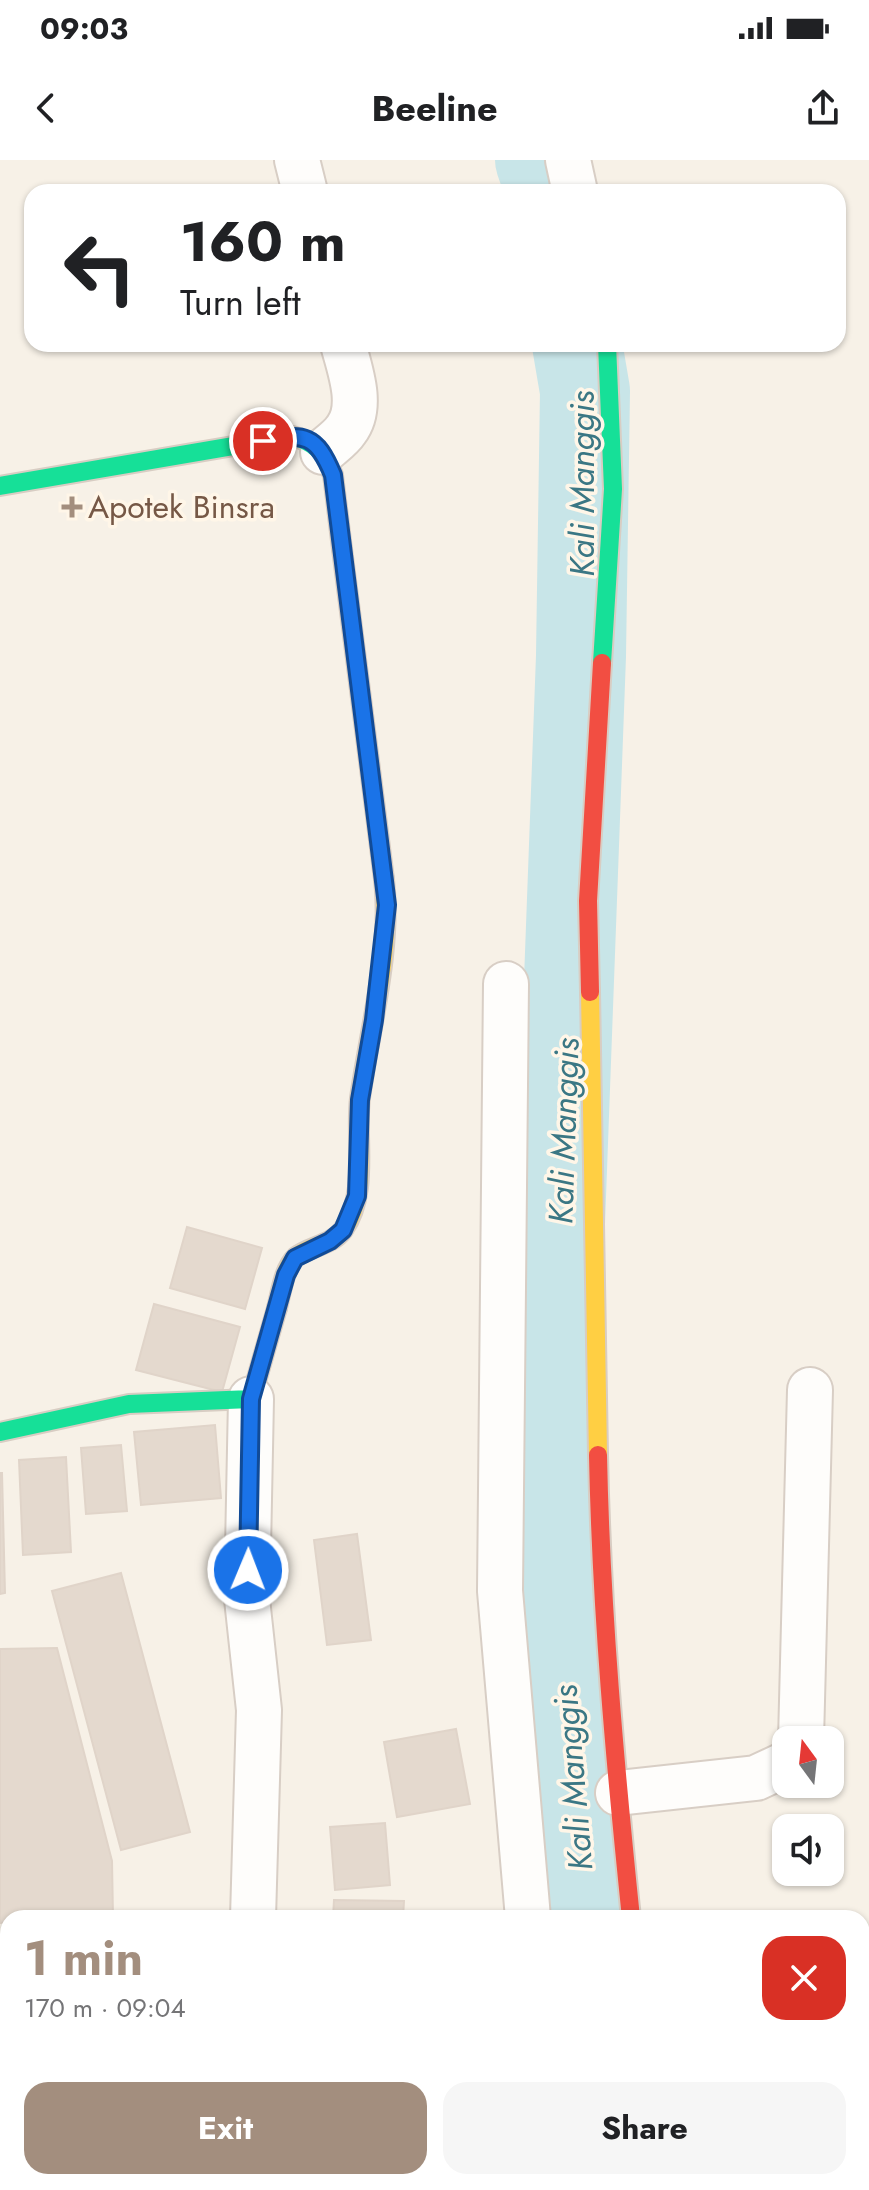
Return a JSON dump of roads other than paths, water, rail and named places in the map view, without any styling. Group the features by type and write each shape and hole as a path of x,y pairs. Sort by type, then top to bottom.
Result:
{"street":[{"path":"297,160 303,184"},
{"path":"568,160 573,184"},
{"path":"323,452 346,431 353,418 352,377 345,352"},
{"path":"607,352 613,489 588,901 599,1507 618,1793 630,1910"},
{"path":"0,486 292,436 309,439 323,452 333,475 387,905 374,1020 360,1100 357,1196 343,1230 330,1241 295,1258 286,1275 251,1399 247,1599 259,1710 253,1910"},
{"path":"506,984 500,1591 527,1910"},
{"path":"801,1726 810,1390"},
{"path":"0,1432 129,1404 251,1399"},
{"path":"618,1793 756,1778 772,1771"}],"waterway":[{"name":"Kali Manggis","path":"540,160 548,184"},
{"name":"Kali Manggis","path":"578,352 585,391 581,656 549,1521 584,1910"}],"place":[{"name":"Apotek Binsra","path":"72,507"}]}
